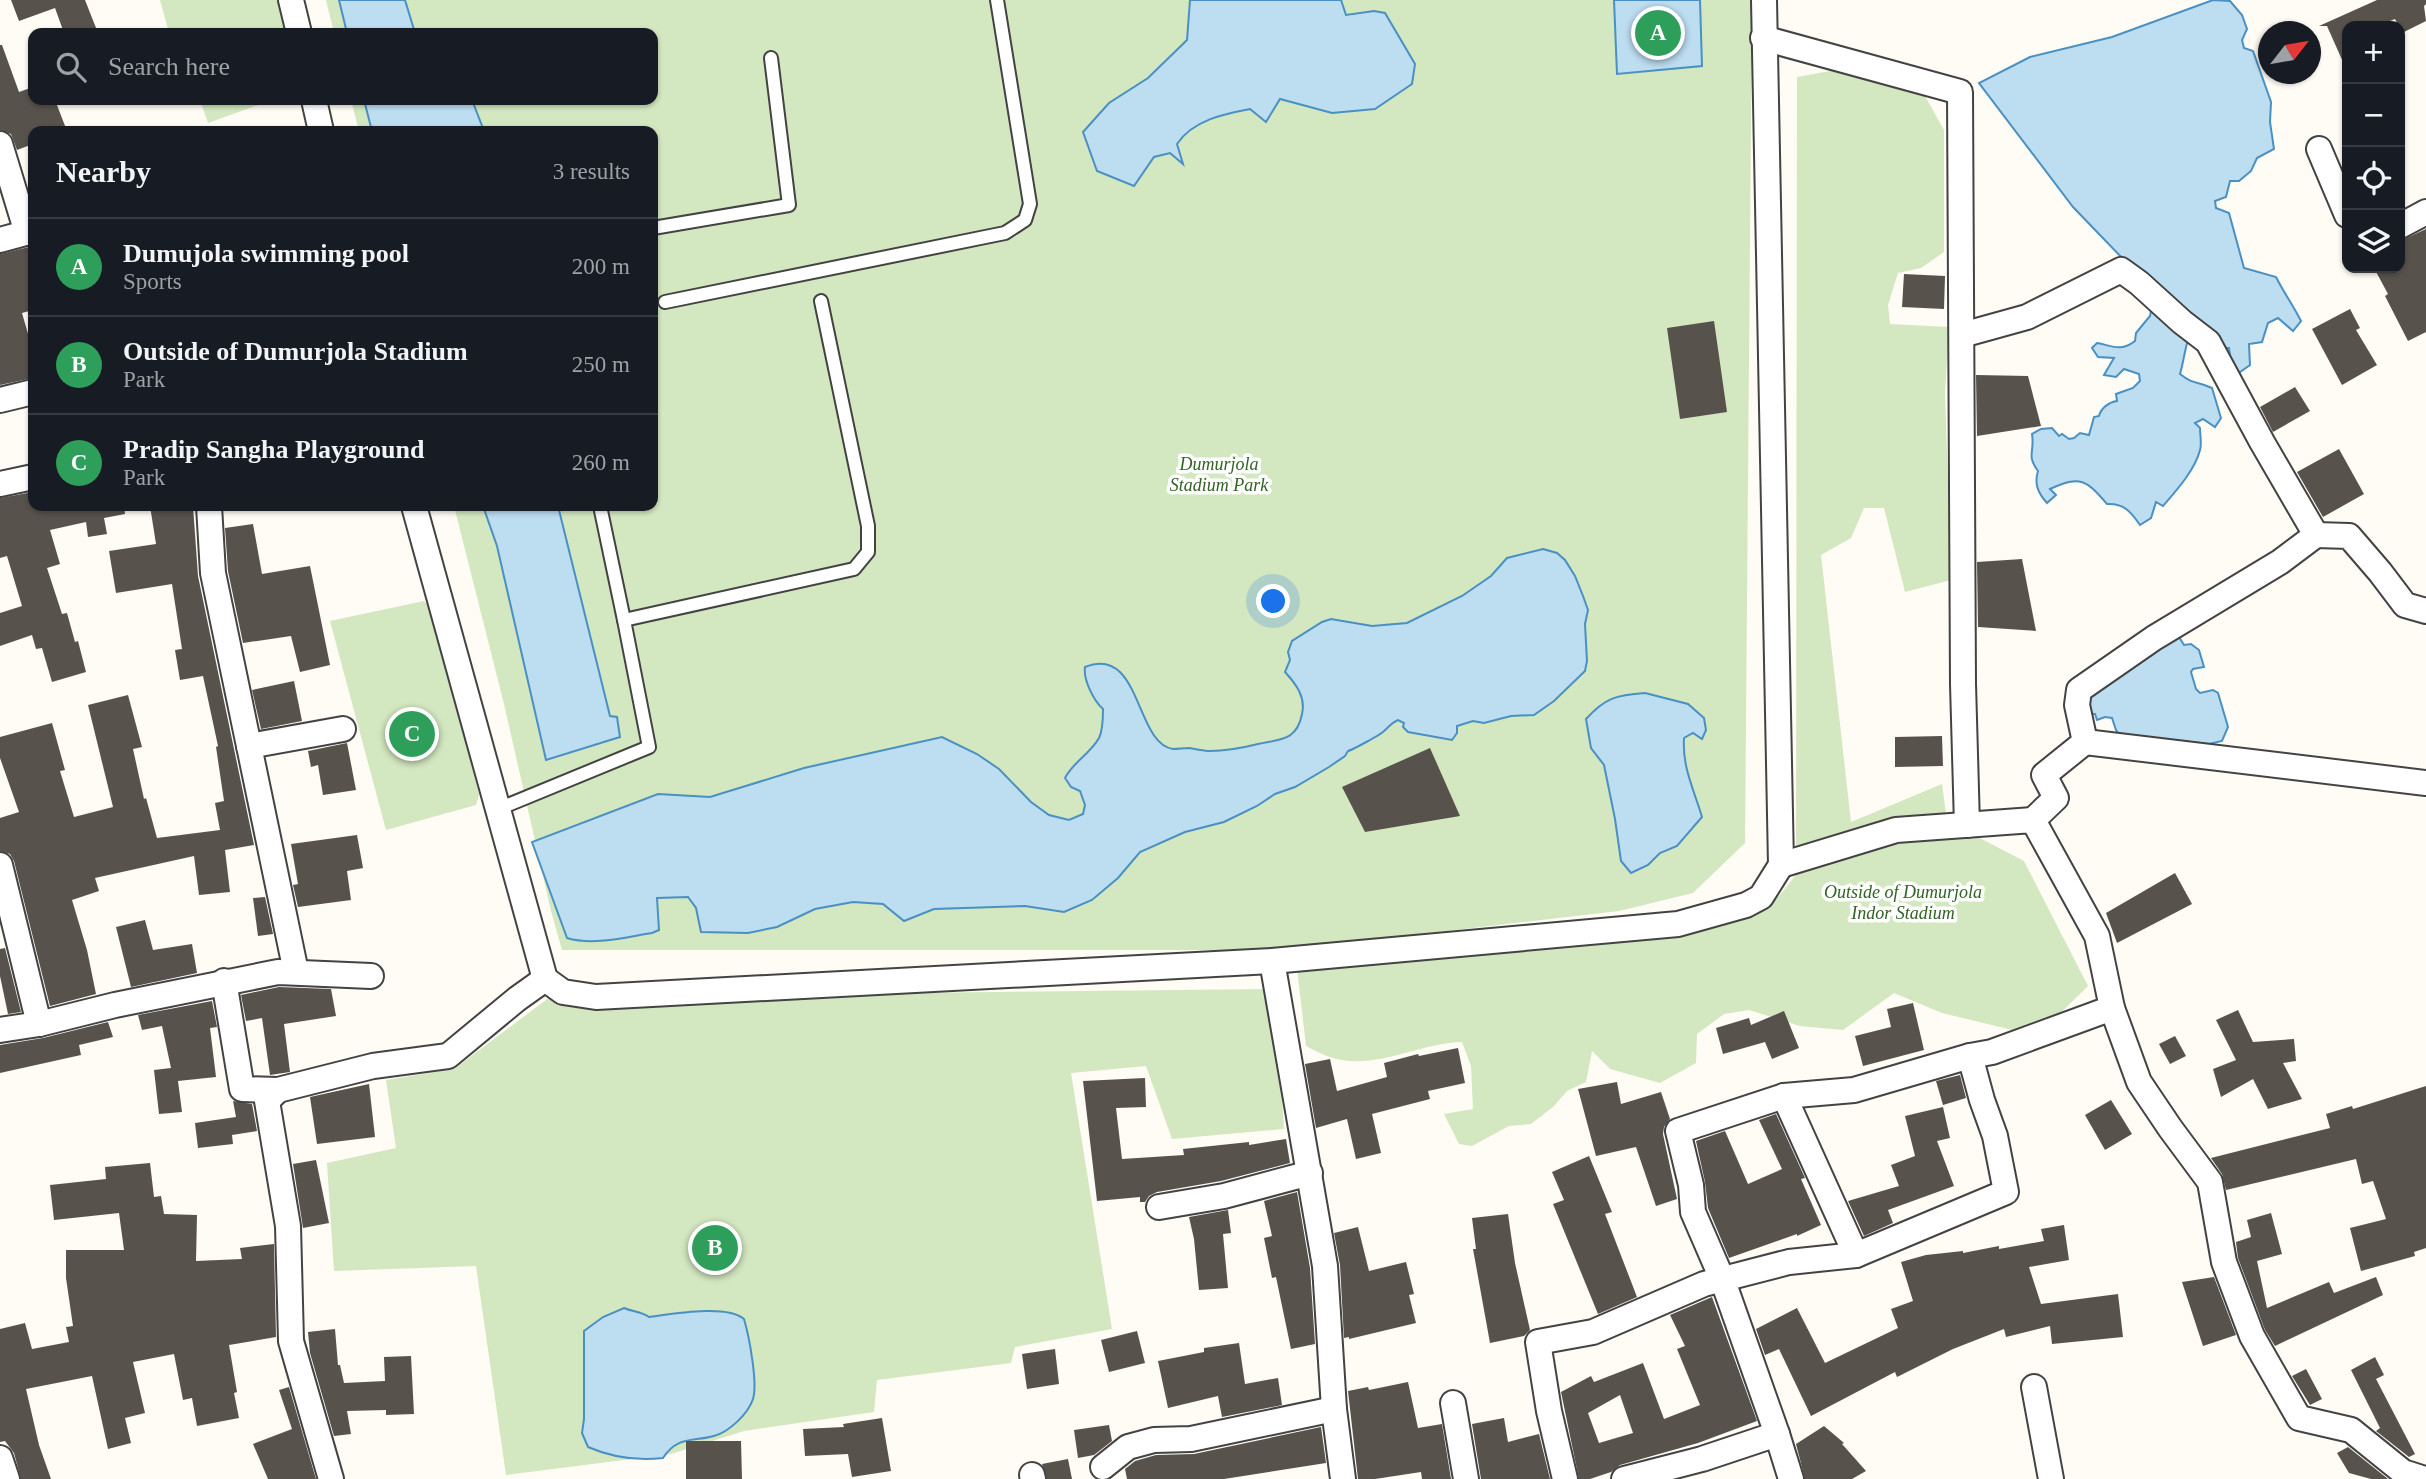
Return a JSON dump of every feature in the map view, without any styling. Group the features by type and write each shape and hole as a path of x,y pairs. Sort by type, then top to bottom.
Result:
{"street":[{"path":"292,0 298,28"},
{"path":"415,511 545,979 563,992 596,997 1272,961 1678,924 1746,905 1761,897 1781,865 1764,0"},
{"path":"1763,38 1960,92 1963,670 1967,825"},
{"path":"315,105 320,126"},
{"path":"0,144 28,226"},
{"path":"2319,149 2345,210"},
{"path":"2405,223 2426,212"},
{"path":"0,240 28,233"},
{"path":"1962,335 2027,317 2121,271 2208,342 2316,535"},
{"path":"0,400 28,393"},
{"path":"0,484 28,478"},
{"path":"209,511 213,573 296,972"},
{"path":"2085,742 2077,705 2080,690 2154,638 2280,562 2316,535 2349,536 2405,605 2426,611"},
{"path":"249,746 343,729"},
{"path":"1781,865 1896,830 2033,820 2056,798 2044,775 2085,742 2426,783"},
{"path":"2033,820 2097,936 2112,1009 2139,1082 2210,1182 2224,1262 2252,1336 2299,1418 2351,1430 2403,1472 2425,1479"},
{"path":"0,865 39,1024"},
{"path":"1272,961 1325,1266 1334,1409 1343,1479"},
{"path":"0,1030 39,1024 224,981 278,972 370,976"},
{"path":"224,981 242,1089 278,1090 373,1066 448,1056 545,979"},
{"path":"1791,1479 1723,1281 1693,1212 1691,1185 1678,1131 1784,1096 1854,1090 1992,1052 2112,1009"},
{"path":"1565,1479 1549,1410 1538,1342 1593,1332 1704,1284 1789,1262 1856,1255 2006,1192 1995,1136 1970,1056"},
{"path":"278,1090 267,1101 288,1226 291,1341 331,1479"},
{"path":"1784,1096 1856,1255"},
{"path":"1159,1207 1224,1196 1310,1173"},
{"path":"2034,1387 2051,1479"},
{"path":"1453,1403 1466,1479"},
{"path":"1103,1467 1128,1447 1154,1440 1191,1439 1334,1409"},
{"path":"1624,1479 1702,1459 1777,1434"},
{"path":"0,1458 7,1479"}],"lane":[{"path":"665,302 1005,233 1026,220 1030,204 997,0"},
{"path":"658,228 789,205 771,58"},
{"path":"624,620 854,569 868,552 868,526 821,301"},
{"path":"498,808 649,747 601,511"}],"green space":[{"path":"160,0 285,0 292,28 168,28"},
{"name":"Dumurjola Stadium Park","path":"326,0 1752,0 1745,843 1693,893 1619,911 1319,946 1270,950 562,950 455,511 658,511 658,126 358,126 352,105 658,105 658,28 333,28"},
{"name":"Outside of Dumurjola Indor Stadium","path":"1890,60 1925,96 1944,130 1944,252 1921,268 1898,273 1888,305 1890,324 1949,327 1945,392 1951,580 1905,592 1884,508 1864,508 1851,538 1821,555 1851,822 1942,784 1947,821 2024,861 2088,986 2037,1036 1942,1013 1894,993 1843,1030 1800,1026 1749,1010 1724,1014 1697,1034 1696,1063 1660,1083 1610,1069 1592,1051 1586,1082 1567,1091 1553,1107 1531,1124 1509,1126 1472,1146 1459,1144 1444,1114 1473,1109 1471,1066 1462,1042 1371,1060 1342,1060 1319,1053 1306,1046 1297,968 1706,928 1747,917 1768,906 1796,874 1797,77"},
{"path":"202,105 258,105 208,123"},
{"path":"424,601 432,609 479,795 476,805 386,830 330,621"},
{"path":"1275,989 1284,1129 1172,1139 1146,1066 1071,1073 1112,1329 1015,1347 1011,1363 877,1380 874,1412 744,1431 671,1454 506,1475 476,1266 334,1271 327,1163 396,1148 386,1080 454,1069 550,997"}],"water":[{"path":"339,0 405,0 413,28 346,28"},
{"path":"1190,0 1341,0 1346,15 1374,11 1385,13 1415,64 1412,84 1375,109 1332,113 1280,99 1266,122 1250,109 1210,119 1192,129 1177,144 1183,164 1170,153 1154,157 1134,186 1097,171 1083,132 1109,103 1148,78 1187,40"},
{"path":"1614,0 1700,0 1702,66 1617,74"},
{"path":"2213,0 2230,1 2242,15 2247,29 2242,40 2244,48 2253,51 2258,65 2258,84 2265,84 2271,102 2270,122 2274,149 2257,158 2251,171 2239,181 2230,181 2226,197 2215,201 2216,208 2229,213 2244,268 2276,277 2301,321 2293,331 2278,318 2268,323 2262,342 2249,344 2250,365 2233,377 2229,348 2223,348 2193,327 2180,374 2212,388 2221,418 2215,427 2203,419 2195,423 2200,428 2201,445 2198,458 2163,506 2156,502 2151,518 2140,525 2126,509 2107,504 2082,482 2069,482 2050,489 2056,495 2047,503 2037,484 2038,471 2032,457 2032,434 2041,429 2052,428 2059,436 2062,434 2069,439 2080,433 2089,435 2094,417 2099,416 2108,404 2117,401 2116,394 2133,388 2140,381 2139,374 2124,369 2116,377 2104,375 2114,358 2098,357 2092,348 2097,343 2121,347 2135,341 2136,333 2150,316 2152,306 2126,262 2073,207 1979,83 2030,57 2112,37"},
{"path":"365,105 474,105 482,126 371,126"},
{"path":"485,511 559,511 610,716 617,717 620,737 546,760 497,546"},
{"path":"1543,549 1557,553 1565,560 1575,576 1588,610 1585,624 1585,671 1554,701 1534,715 1511,716 1484,723 1473,721 1457,726 1457,733 1452,740 1408,732 1403,727 1404,723 1398,720 1382,733 1348,751 1329,767 1295,787 1275,794 1224,822 1185,832 1140,852 1118,878 1092,900 1064,912 1025,906 934,909 904,921 883,904 853,902 815,909 777,927 748,933 701,932 696,908 688,897 657,898 659,930 610,940 577,940 567,938 532,842 658,794 710,797 804,768 942,737 977,754 999,769 1031,802 1049,815 1069,820 1083,814 1085,805 1080,791 1071,787 1065,778 1095,744 1103,724 1103,709 1090,690 1085,667 1103,664 1117,669 1136,698 1151,731 1161,743 1173,749 1222,750 1280,739 1292,734 1296,729 1303,708 1299,691 1285,672 1290,660 1288,652 1292,641 1331,619 1372,626 1407,623 1462,596 1491,576 1507,558"},
{"path":"2179,637 2184,645 2191,644 2199,650 2204,667 2191,672 2196,689 2200,693 2213,690 2218,693 2228,727 2222,741 2209,744 2119,734 2112,718 2097,720 2095,714 2091,714 2084,702 2090,690"},
{"path":"1645,693 1688,704 1704,718 1706,730 1702,739 1693,733 1684,738 1687,769 1702,817 1677,846 1660,853 1648,865 1631,873 1621,861 1604,765 1591,748 1586,719 1599,706 1612,699"},
{"path":"624,1308 649,1317 713,1311 736,1314 744,1319 752,1359 754,1392 751,1405 732,1426 714,1436 679,1443 663,1458 624,1457 588,1447 582,1433 584,1331 603,1317"}],"building":[{"path":"11,0 85,0 96,28 62,28 55,8 19,21"},
{"path":"2377,0 2426,0 2426,21 2405,32 2405,21 2395,19 2342,21 2342,60 2327,26 2321,25"},
{"path":"2,45 19,92 28,89 28,105 57,105 65,126 28,126 28,146 17,150 11,134 0,130"},
{"path":"2426,229 2426,332 2408,341 2377,273 2405,273 2405,239"},
{"path":"28,247 28,311 22,313 28,334 28,379 0,385 0,254"},
{"path":"1904,274 1945,276 1944,309 1902,307"},
{"path":"2350,309 2360,328 2356,330 2377,365 2342,385 2312,329"},
{"path":"1714,321 1727,412 1680,419 1667,328"},
{"path":"1976,375 2028,376 2041,426 1977,436"},
{"path":"2295,387 2310,411 2273,432 2260,407"},
{"path":"2339,449 2364,494 2323,517 2297,472"},
{"path":"28,493 28,511 125,511 125,514 104,518 107,534 88,537 86,522 50,530 60,564 47,568 62,614 67,613 75,642 78,641 86,672 52,682 42,648 36,649 32,635 0,646 0,613 22,606 7,556 0,558 0,498"},
{"path":"151,511 193,511 198,576 254,845 225,850 230,892 199,895 194,856 95,878 99,891 72,900 87,950 96,994 50,1006 14,861 10,854 0,851 0,818 19,812 0,758 0,737 52,723 65,770 60,771 74,817 113,807 88,705 128,695 142,747 133,749 144,799 146,798 157,838 220,830 215,803 224,801 218,746 203,676 180,680 175,650 182,649 172,584 116,593 109,551 156,544"},
{"path":"253,524 262,574 310,566 330,665 300,672 291,636 243,643 228,571 225,528"},
{"path":"2022,559 2036,631 1978,627 1977,562"},
{"path":"294,681 302,721 261,729 252,690"},
{"path":"1942,736 1943,766 1895,767 1895,737"},
{"path":"347,743 356,790 323,795 318,765 311,767 308,751"},
{"path":"1430,748 1460,816 1365,832 1342,787"},
{"path":"357,835 363,868 347,871 351,900 298,907 293,885 298,884 291,844"},
{"path":"2175,873 2192,904 2117,943 2106,913"},
{"path":"265,897 273,934 258,936 253,898"},
{"path":"145,920 153,950 192,944 197,973 131,987 116,927"},
{"path":"5,948 21,1012 8,1014 0,976 0,949"},
{"path":"279,987 331,989 336,1016 284,1024 290,1072 270,1075 262,1018 246,1021 241,995"},
{"path":"212,1001 217,1027 210,1028 216,1077 178,1081 182,1112 159,1114 154,1070 171,1068 162,1026 142,1030 138,1015"},
{"path":"1913,1003 1924,1050 1863,1066 1855,1036 1891,1027 1887,1009"},
{"path":"2238,1010 2253,1042 2294,1039 2296,1061 2283,1063 2302,1099 2268,1109 2253,1079 2221,1097 2213,1069 2236,1060 2216,1020"},
{"path":"1784,1011 1799,1048 1772,1059 1765,1042 1723,1054 1716,1028 1749,1018 1751,1025"},
{"path":"108,1022 113,1037 79,1045 81,1055 0,1073 0,1045 43,1038"},
{"path":"2175,1036 2186,1056 2170,1064 2159,1044"},
{"path":"1458,1048 1465,1083 1428,1091 1430,1099 1372,1114 1381,1153 1356,1159 1347,1119 1316,1128 1305,1064 1330,1059 1337,1091 1387,1077 1384,1063"},
{"path":"1960,1075 1966,1098 1943,1105 1936,1081"},
{"path":"1145,1078 1146,1107 1116,1108 1122,1159 1184,1155 1183,1149 1249,1142 1249,1145 1286,1139 1290,1163 1221,1181 1157,1192 1145,1202 1140,1202 1140,1197 1097,1201 1083,1081"},
{"path":"1617,1082 1621,1104 1661,1092 1670,1119 1663,1134 1677,1199 1656,1206 1636,1147 1596,1156 1578,1089"},
{"path":"369,1084 375,1137 317,1144 310,1097"},
{"path":"2426,1086 2426,1248 2414,1252 2415,1256 2361,1271 2350,1228 2386,1219 2373,1181 2362,1184 2356,1159 2226,1190 2222,1174 2211,1158 2330,1128 2326,1114 2352,1106 2353,1109"},
{"path":"2111,1100 2132,1134 2105,1150 2085,1115"},
{"path":"233,1101 252,1104 257,1131 232,1135 233,1144 198,1148 195,1123 236,1117"},
{"path":"1943,1107 1950,1138 1937,1141 1954,1186 1888,1210 1893,1223 1864,1236 1848,1201 1899,1186 1891,1165 1915,1156 1905,1116"},
{"path":"1776,1114 1805,1178 1801,1179 1821,1225 1797,1236 1729,1258 1708,1208 1696,1141 1725,1131 1748,1184 1782,1169 1759,1120"},
{"path":"1589,1156 1612,1212 1605,1214 1637,1297 1598,1314 1553,1204 1564,1200 1552,1172"},
{"path":"316,1160 329,1223 303,1228 293,1164"},
{"path":"150,1163 154,1197 161,1196 164,1214 197,1215 196,1261 242,1259 240,1248 274,1244 276,1337 229,1345 239,1418 197,1426 192,1398 183,1400 174,1354 133,1362 145,1413 125,1418 131,1443 108,1449 92,1376 26,1389 39,1445 51,1479 21,1479 14,1453 5,1441 0,1442 0,1329 25,1323 32,1349 69,1342 66,1327 73,1326 66,1278 66,1250 124,1250 119,1213 54,1220 50,1185 106,1179 105,1167"},
{"path":"1297,1192 1310,1268 1315,1344 1291,1349 1276,1277 1272,1278 1264,1238 1272,1236 1264,1201"},
{"path":"1228,1210 1231,1233 1223,1234 1228,1288 1199,1290 1189,1217"},
{"path":"2271,1213 2282,1254 2257,1261 2267,1308 2329,1282 2334,1293 2376,1277 2383,1295 2275,1346 2265,1330 2238,1258 2236,1242 2251,1237 2247,1220"},
{"path":"1508,1214 1515,1263 1530,1330 1524,1336 1490,1343 1473,1249 1476,1249 1472,1218"},
{"path":"2064,1225 2069,1260 2029,1267 2041,1304 2118,1294 2123,1337 2052,1344 2050,1326 2006,1337 2004,1329 1953,1349 1897,1377 1895,1372 1811,1416 1779,1349 1765,1355 1756,1329 1797,1308 1825,1363 1898,1328 1891,1309 1913,1301 1901,1262 1926,1255 1963,1253 1999,1246 1999,1249 2044,1241 2041,1229"},
{"path":"1358,1227 1369,1271 1406,1262 1414,1294 1409,1295 1416,1323 1349,1339 1344,1338 1340,1265 1334,1233"},
{"path":"2214,1277 2236,1335 2203,1346 2182,1282"},
{"path":"1712,1297 1757,1421 1698,1443 1620,1465 1611,1472 1590,1479 1579,1479 1561,1392 1591,1376 1594,1382 1643,1363 1664,1419 1700,1405 1677,1349 1685,1346 1670,1315","holes":["1620,1395 1633,1433 1599,1443 1588,1413"]},
{"path":"335,1329 338,1365 344,1383 385,1381 384,1357 411,1356 414,1414 386,1415 386,1410 347,1411 351,1434 334,1436 310,1353 308,1332"},
{"path":"1137,1331 1145,1363 1109,1372 1101,1340"},
{"path":"1239,1343 1245,1384 1278,1378 1282,1405 1222,1417 1218,1396 1168,1408 1158,1361 1204,1352 1204,1348"},
{"path":"1055,1349 1059,1384 1027,1389 1022,1354"},
{"path":"2375,1357 2384,1375 2376,1379 2415,1454 2409,1457 2376,1431 2380,1428 2351,1370"},
{"path":"2306,1369 2322,1399 2310,1405 2292,1376"},
{"path":"1408,1382 1418,1428 1442,1424 1451,1479 1422,1479 1421,1472 1358,1479 1348,1391 1368,1387 1369,1390"},
{"path":"289,1387 316,1479 268,1479 253,1444 292,1429 279,1390"},
{"path":"882,1418 891,1471 852,1477 848,1454 805,1456 803,1429 844,1427 843,1424"},
{"path":"1504,1418 1508,1442 1539,1434 1550,1479 1481,1479 1472,1424"},
{"path":"1109,1425 1112,1441 1094,1455 1078,1458 1074,1430"},
{"path":"1824,1426 1844,1443 1842,1444 1866,1471 1852,1479 1805,1479 1796,1444"},
{"path":"1321,1427 1326,1463 1224,1479 1127,1479 1125,1469 1135,1461 1156,1455 1194,1454"},
{"path":"686,1441 741,1441 742,1479 686,1479"},
{"path":"2348,1447 2388,1479 2371,1479 2349,1473 2337,1453"},
{"path":"1068,1459 1072,1479 1047,1479 1042,1464"}],"place":[{"name":"Dumujola swimming pool","path":"1658,33"},
{"name":"Pradip Sangha Playground","path":"412,734"},
{"name":"Outside of Dumurjola Stadium","path":"715,1248"}]}
